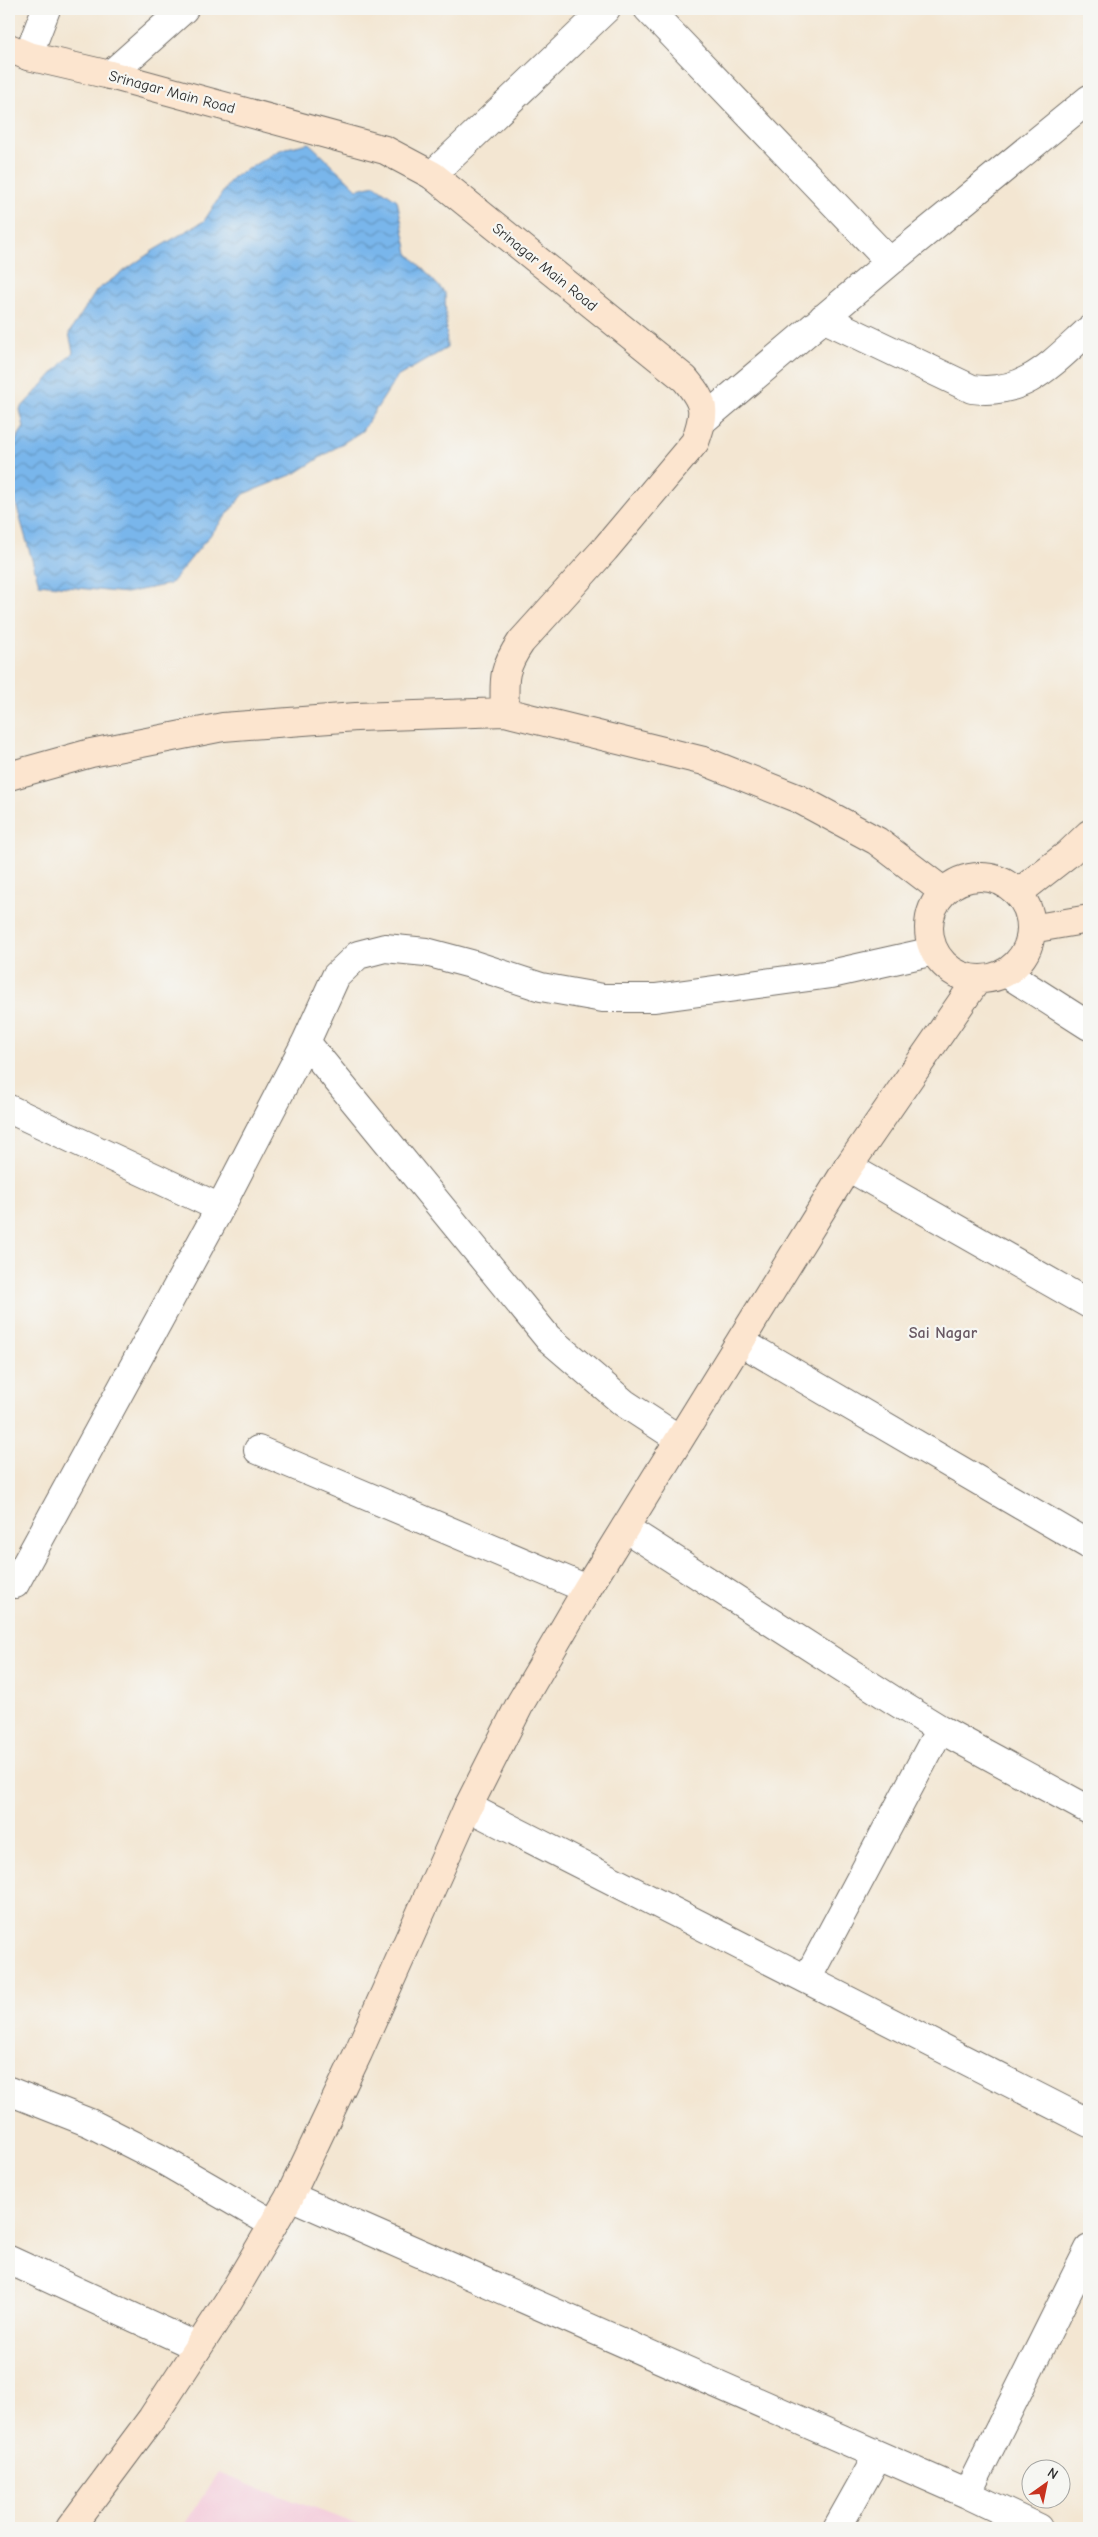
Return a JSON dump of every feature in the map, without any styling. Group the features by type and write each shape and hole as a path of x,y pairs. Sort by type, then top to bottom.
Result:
{"street":[{"path":"18,52 46,9"},
{"path":"110,75 184,9"},
{"path":"432,174 606,9"},
{"path":"648,9 890,262"},
{"name":"Srinagar Main Road","path":"18,52 110,75 385,150 432,174 685,379 700,397 702,420 695,442 605,548 521,642 510,658 504,676 505,712"},
{"path":"702,420 890,262 1089,99"},
{"path":"823,318 972,389 993,392 1022,385 1051,364 1089,330"},
{"path":"9,776 91,753 223,727 356,717 505,712 704,761 799,799 877,841 944,892"},
{"path":"1018,893 1068,854 1089,834"},
{"path":"987,878 1004,883 1018,893 1027,909 1031,929 1028,947 1019,962 1006,973 989,979 977,980 960,975 944,965 934,951 930,941 929,924 934,906 944,892 952,885 969,879 987,878"},
{"path":"1031,929 1089,920"},
{"path":"15,1584 220,1208 306,1042 336,976 358,954 385,948 426,952 471,964 541,988 611,998 655,998 831,974 934,951"},
{"path":"1006,973 1089,1026"},
{"path":"70,2528 152,2418 198,2347 290,2196 358,2053 468,1807 521,1702 587,1589 678,1439 741,1342 848,1167 977,980"},
{"path":"306,1042 548,1338 624,1403 678,1439"},
{"path":"9,1109 96,1148 220,1208"},
{"path":"848,1167 1089,1304"},
{"path":"741,1342 1089,1545"},
{"path":"258,1450 587,1589"},
{"path":"625,1528 940,1729 1089,1810"},
{"path":"807,1979 940,1729"},
{"path":"468,1807 1089,2124"},
{"path":"9,2091 90,2123 159,2158 273,2224"},
{"path":"290,2196 967,2494 1038,2528"},
{"path":"967,2494 1089,2249"},
{"path":"9,2260 198,2347"},
{"path":"837,2528 878,2455"}],"shaded area":[{"path":"218,2473 367,2528 182,2528"}],"water":[{"path":"309,143 357,189 375,185 397,200 408,253 445,293 447,348 397,377 362,431 296,473 244,494 170,584 126,593 39,584 9,480 9,451 24,427 20,409 73,352 69,333 97,290 154,250 204,221 232,178 282,149"}],"district":[{"name":"Sai Nagar","path":"943,1332"}]}
